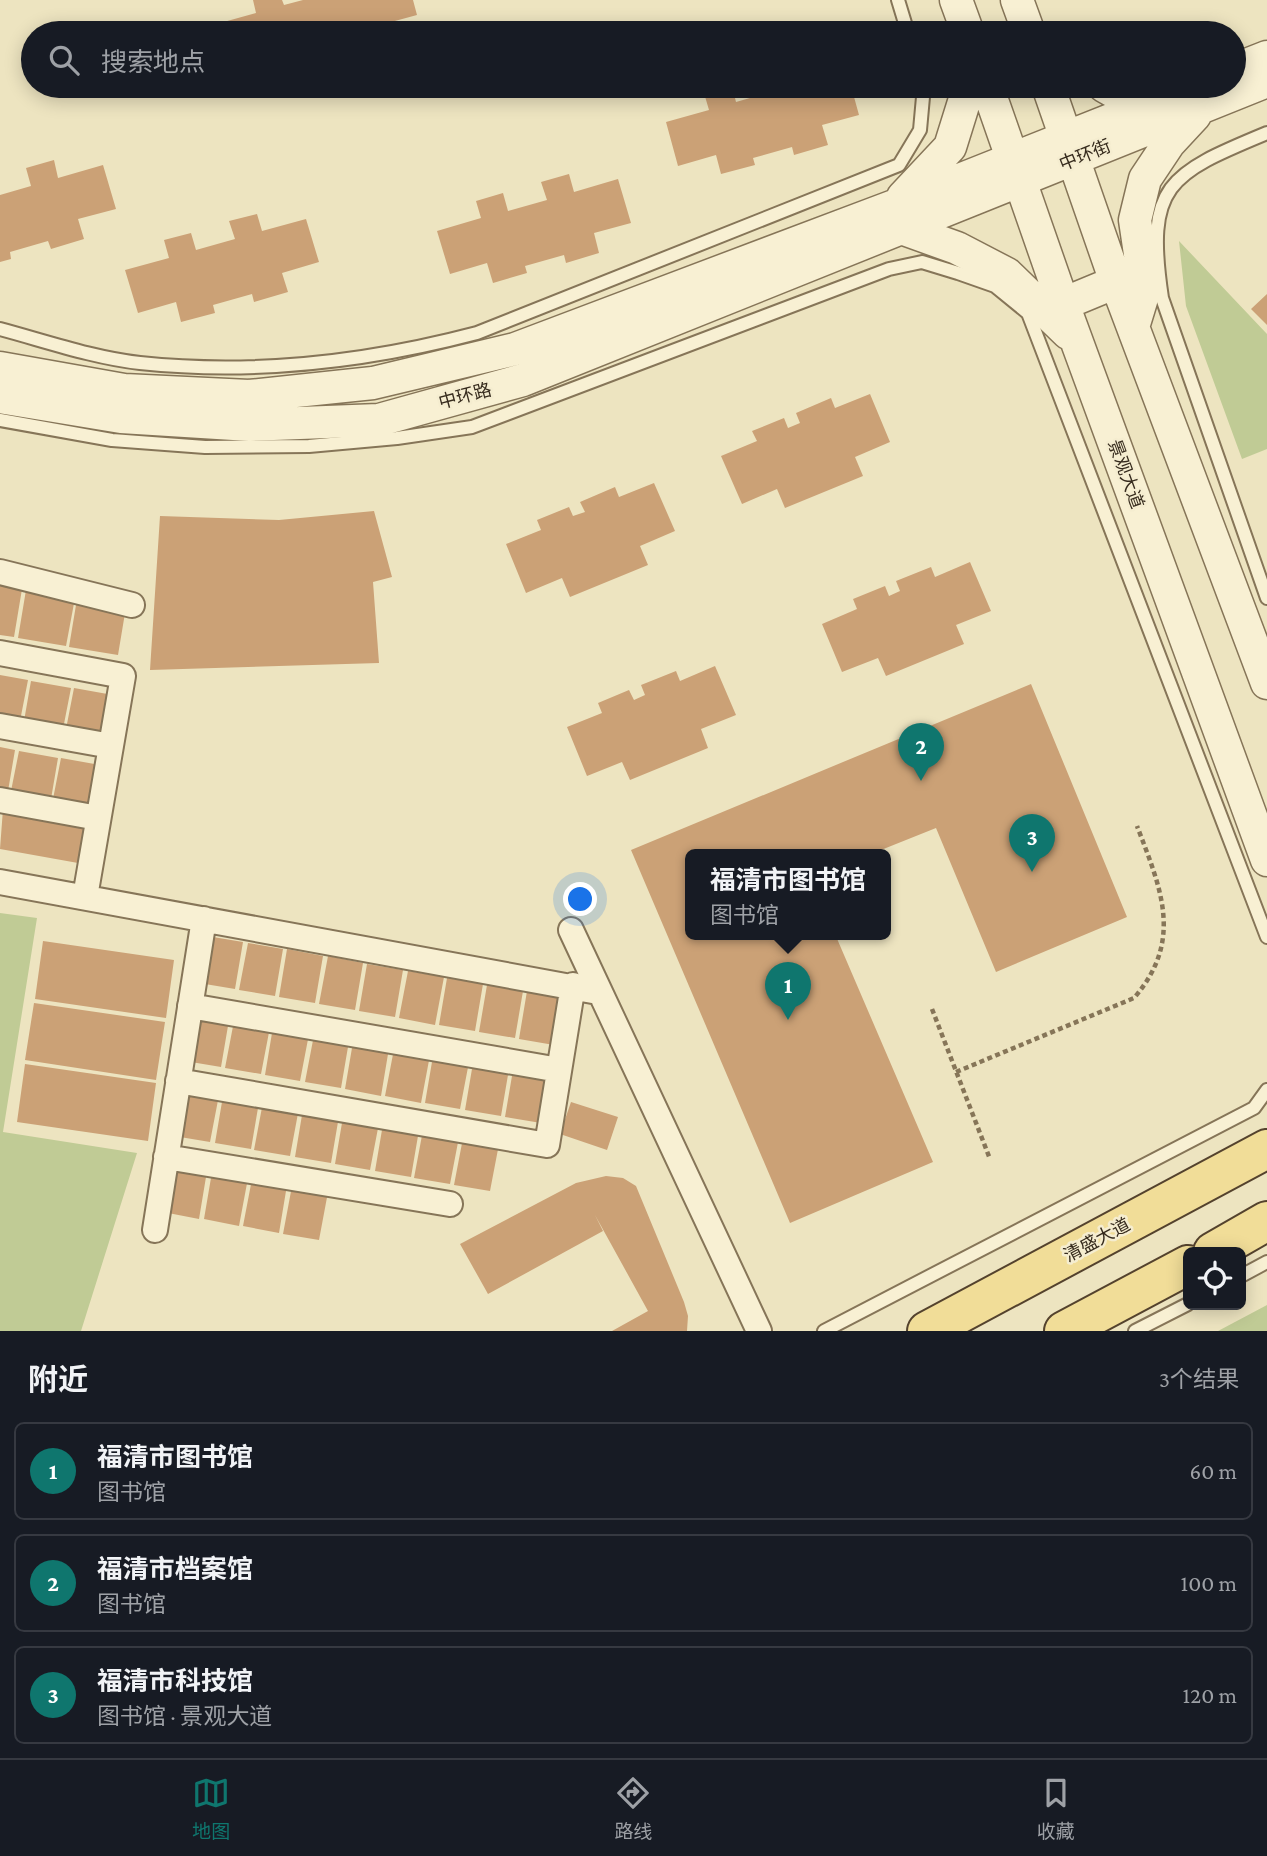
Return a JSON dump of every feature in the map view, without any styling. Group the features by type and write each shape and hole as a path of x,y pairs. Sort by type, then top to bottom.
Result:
{"main road":[{"name":"清盛大道","path":"927,1331 1267,1149"},
{"path":"1222,1247 1267,1221"},
{"path":"1064,1331 1183,1268"}],"street":[{"path":"956,0 964,21"},
{"path":"1017,0 1025,21"},
{"path":"1246,65 1267,57"},
{"name":"中环街","path":"1246,85 1267,82"},
{"path":"965,98 950,148 899,217 1007,274 1078,344"},
{"name":"景观大道","path":"992,98 1063,304 1267,860"},
{"path":"1052,98 1116,282 1267,683"},
{"name":"中环街","path":"899,217 1070,149 1186,98"},
{"path":"1133,327 1145,288 1135,220 1145,179 1194,98"},
{"name":"中环路","path":"0,368 124,390 249,396 373,383 514,349 899,217"},
{"name":"中环路","path":"0,397 121,417 250,425 379,420 523,380 899,217"},
{"path":"1063,304 1116,282"},
{"path":"0,572 132,605"},
{"path":"0,653 123,676 85,897"},
{"path":"0,726 111,746"},
{"path":"0,800 98,818"},
{"path":"0,882 573,985 598,992"},
{"path":"155,1230 204,919"},
{"path":"571,930 760,1331"},
{"path":"178,1081 547,1145 573,985"},
{"path":"190,1006 559,1070"},
{"path":"166,1157 450,1204"}],"lane":[{"path":"898,0 904,21"},
{"path":"0,329 138,363 244,368 324,363 406,352 477,333 899,164 920,130 923,98"},
{"path":"1267,132 1206,158 1175,181 1159,211 1156,253 1162,298 1267,598"},
{"path":"0,420 112,440 205,447 309,446 397,438 472,427 889,269 922,262 995,286 1028,313 1267,937"},
{"path":"824,1331 1254,1108 1267,1090"},
{"path":"1246,1273 1267,1262"},
{"path":"1135,1331 1183,1307"}],"path":[{"path":"956,1072 1134,998 1149,980 1161,954 1165,927 1157,879 1137,826"},
{"path":"932,1009 990,1159"}],"green space":[{"path":"1179,241 1267,334 1267,449 1242,459 1186,306"},
{"path":"0,913 37,918 3,1132 137,1153 81,1331 0,1331"},
{"path":"1267,1305 1267,1331 1218,1331"}],"building":[{"path":"253,0 282,0 284,5 303,0 413,0 417,15 395,21 227,21 256,13"},
{"path":"705,98 735,98 736,102 750,98 854,98 859,115 822,125 828,145 794,155 792,147 753,158 755,165 721,174 716,155 678,166 666,122 709,110"},
{"path":"54,160 58,178 103,165 116,209 78,219 84,239 51,249 48,241 10,252 11,259 0,262 0,195 31,186 26,168"},
{"path":"569,174 574,192 618,179 631,223 594,233 599,253 566,263 564,255 525,266 527,273 493,283 487,263 450,274 437,231 481,218 476,201 503,193 508,211 547,200 541,182"},
{"path":"257,214 262,231 306,219 319,262 282,273 288,292 254,302 252,294 213,305 215,313 181,322 176,302 138,313 125,270 169,258 164,240 191,233 196,250 235,239 229,221"},
{"path":"1267,294 1267,325 1251,309"},
{"path":"870,394 890,442 855,457 863,476 785,508 777,489 742,504 721,456 757,441 752,431 784,418 788,428 800,423 796,413 831,398 835,408"},
{"path":"654,483 675,531 640,546 648,565 570,597 562,578 526,593 506,544 541,530 537,520 569,507 573,516 585,512 580,502 615,487 619,497"},
{"path":"374,511 392,577 373,582 379,663 150,670 160,516 279,520"},
{"path":"970,562 991,611 956,625 964,644 886,676 878,658 842,672 822,624 857,609 853,599 885,586 889,596 900,591 896,581 931,567 935,577"},
{"path":"0,585 22,589 14,637 0,635"},
{"path":"26,590 75,598 66,646 18,638"},
{"path":"77,599 126,607 118,655 69,647"},
{"path":"715,666 736,715 701,729 708,748 630,780 622,762 587,776 567,727 602,713 598,703 629,690 634,700 645,695 641,685 676,671 680,681"},
{"path":"0,675 28,680 20,721 0,717"},
{"path":"31,681 71,688 63,729 24,721"},
{"path":"1031,684 1127,917 996,972 936,828 884,849 685,849 685,940 838,940 933,1162 790,1223 631,850"},
{"path":"74,688 113,695 106,736 66,729"},
{"path":"0,747 15,750 8,791 0,789"},
{"path":"19,751 58,758 51,799 11,791"},
{"path":"61,758 100,765 93,806 53,799"},
{"path":"3,809 86,824 78,863 0,849"},
{"path":"207,936 243,942 235,989 199,983"},
{"path":"43,941 174,960 166,1018 35,999"},
{"path":"248,943 283,949 275,996 239,990"},
{"path":"287,949 323,956 315,1003 279,997"},
{"path":"328,956 363,963 355,1010 319,1004"},
{"path":"367,964 403,970 395,1017 359,1011"},
{"path":"408,971 444,977 435,1025 399,1018"},
{"path":"447,978 483,984 475,1031 439,1025"},
{"path":"487,985 523,991 515,1038 479,1032"},
{"path":"527,991 563,998 554,1045 519,1039"},
{"path":"34,1003 165,1022 156,1080 25,1060"},
{"path":"193,1014 229,1020 221,1067 185,1061"},
{"path":"234,1021 270,1027 261,1074 225,1068"},
{"path":"273,1027 309,1034 300,1081 265,1075"},
{"path":"314,1035 349,1041 341,1088 305,1082"},
{"path":"353,1042 389,1048 381,1096 345,1089"},
{"path":"394,1049 430,1055 421,1103 385,1096"},
{"path":"433,1056 469,1062 460,1109 425,1103"},
{"path":"473,1063 509,1069 501,1116 465,1110"},
{"path":"25,1064 156,1083 148,1141 17,1122"},
{"path":"513,1070 549,1076 541,1123 505,1117"},
{"path":"183,1089 219,1095 210,1142 174,1136"},
{"path":"223,1096 259,1102 251,1149 215,1143"},
{"path":"263,1102 299,1108 290,1156 254,1150"},
{"path":"571,1102 618,1117 607,1150 560,1134"},
{"path":"303,1109 339,1116 331,1163 295,1157"},
{"path":"343,1117 379,1123 370,1170 335,1164"},
{"path":"383,1124 419,1130 411,1177 375,1171"},
{"path":"423,1130 459,1137 450,1184 414,1178"},
{"path":"463,1138 499,1144 490,1191 454,1185"},
{"path":"171,1165 207,1171 199,1219 163,1212"},
{"path":"212,1172 248,1178 239,1226 204,1219"},
{"path":"606,1176 623,1178 636,1186 684,1302 688,1316 687,1331 612,1331 648,1311 595,1215 603,1231 488,1294 460,1244 576,1183"},
{"path":"252,1179 287,1185 279,1233 243,1226"},
{"path":"292,1186 328,1192 319,1240 283,1234"}],"place":[{"name":"福清市档案馆","path":"921,781"},
{"name":"福清市科技馆","path":"1032,872"},
{"name":"福清市图书馆","path":"788,1020"}]}
